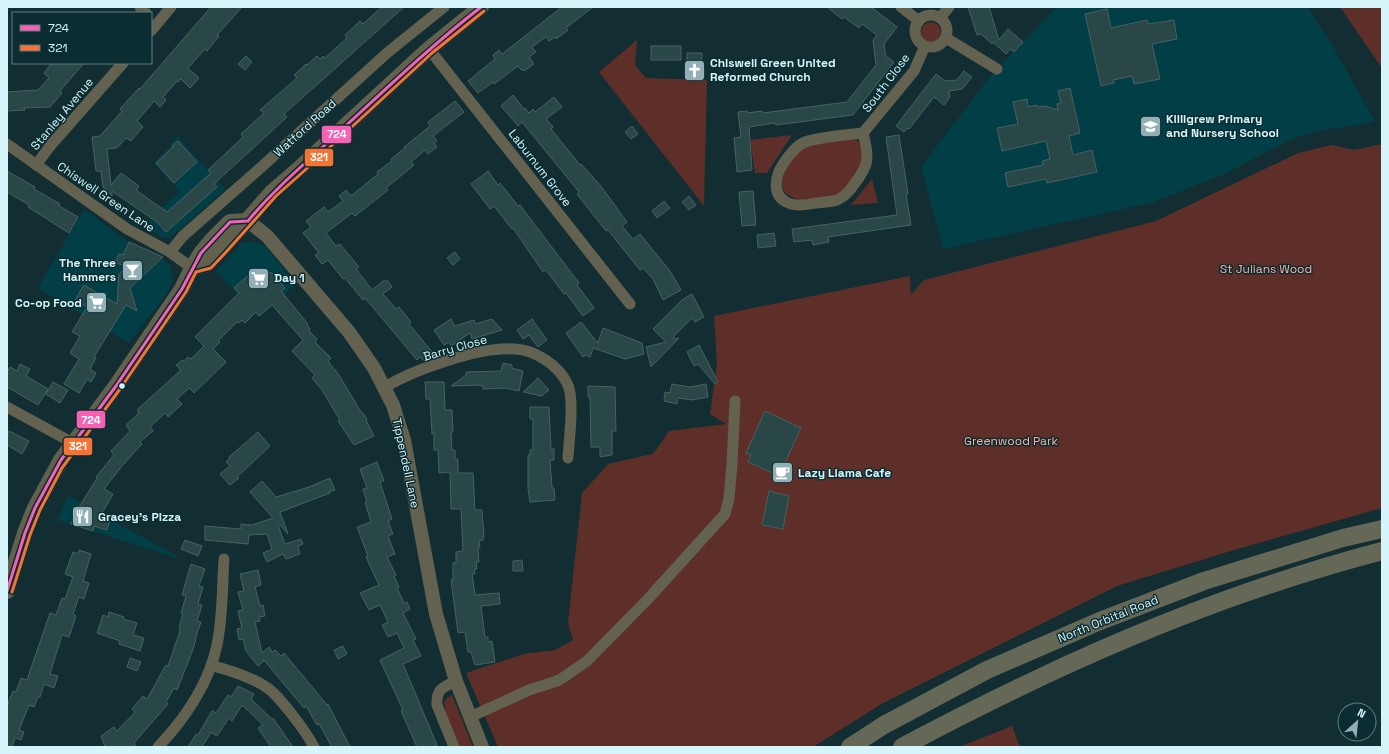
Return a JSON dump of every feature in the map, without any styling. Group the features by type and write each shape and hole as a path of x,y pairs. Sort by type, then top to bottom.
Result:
{"highway":[{"name":"North Orbital Road","path":"850,747 884,725 986,670 1100,621 1204,581 1343,538 1382,529"},
{"path":"902,747 1091,654 1208,606 1332,564 1382,551"}],"main road":[{"path":"7,591 25,533 35,508 58,465 116,386 182,290 192,268 207,264 248,221 262,202 272,192 429,49 481,7"}],"street":[{"path":"153,24 171,7"},
{"name":"Watford Road","path":"170,252 183,236 387,53 444,7"},
{"path":"901,7 919,21"},
{"path":"940,18 949,7"},
{"path":"931,15 940,18 944,21 947,29 946,38 940,45 935,47 926,46 918,40 916,36 916,26 919,21 922,18 931,15"},
{"path":"946,38 997,69"},
{"name":"South Close","path":"863,133 914,71 926,46"},
{"name":"Laburnum Grove","path":"429,49 630,304"},
{"name":"Stanley Avenue","path":"36,165 51,145 122,64"},
{"path":"863,133 868,150 866,168 843,197 836,200 806,205 786,202 781,197 776,185 780,168 797,147 812,140 863,133"},
{"name":"Chiswell Green Lane","path":"7,144 127,229 170,252 192,268"},
{"name":"Tippendell Lane","path":"248,221 267,236 349,332 374,368 385,387 393,405 404,440 436,614 456,681 482,747"},
{"name":"Barry Close","path":"385,387 402,378 465,356 498,350 515,349 527,351 542,358 552,365 568,383 570,392 568,458"},
{"path":"470,717 529,690 564,678 587,661 648,600 725,514 729,499 735,401"},
{"path":"7,407 73,443"},
{"path":"162,746 195,699 211,665 217,644 220,620 224,559"},
{"path":"211,665 251,678 268,688 294,718 314,747"},
{"path":"454,747 437,705 437,699 440,690 456,681"}],"shaded area":[{"name":"Killigrew Primary and Nursery School","path":"1057,7 1308,7 1335,50 1375,122 1324,130 1296,137 1224,174 1151,203 943,249 921,167 991,75"},
{"path":"177,136 225,189 171,237 164,238 146,228 154,214 180,192 154,163 167,150"},
{"path":"84,209 126,240 159,255 170,266 173,278 172,283 165,296 129,343 38,288"},
{"path":"243,242 257,242 265,246 296,284 260,317 216,271"},
{"path":"68,496 177,556 177,558 57,520"}],"green space":[{"path":"1340,7 1382,7 1382,68"},
{"path":"931,22 938,25 941,32 938,39 931,42 924,39 921,32 924,25"},
{"path":"637,40 635,65 646,78 707,80 704,206 599,72"},
{"path":"792,135 767,173 755,173 750,140"},
{"path":"850,139 856,140 861,144 863,159 852,182 837,195 827,198 804,200 796,199 784,191 782,186 783,178 788,166 801,150 818,143"},
{"name":"Greenwood Park","path":"1382,144 1382,508 1234,550 1117,586 883,703 813,747 498,747 466,673 524,654 555,650 573,640 568,623 582,493 608,464 652,454 669,431 726,424 710,414 717,364 714,316 910,276 911,295 924,280 1156,221 1298,153 1332,145 1354,150"},
{"path":"872,179 878,203 851,205"},
{"path":"452,695 473,747 459,747 446,714 444,702"},
{"path":"1012,726 1020,747 959,747"}],"building":[{"path":"211,7 242,7 217,35 219,36 207,51 205,49 188,68 199,78 190,88 181,79 178,82 177,81 163,97 166,100 160,107 154,101 137,121 143,127 131,141 126,138 117,148 107,149 111,185 121,173 139,186 136,190 167,212 211,173 208,170 243,137 241,134 264,113 260,110 297,78 294,75 306,64 307,65 317,56 320,59 323,56 325,58 347,38 345,35 360,21 363,24 382,7 404,7 284,114 287,117 214,184 217,187 166,232 157,222 112,191 112,196 103,187 101,171 96,171 92,137 100,136 122,111 120,109 139,88 140,89"},
{"path":"562,7 593,7 566,28 568,30 556,39 555,37 549,41 546,37 532,47 536,52 529,57 534,64 524,71 518,66 494,84 493,82 478,93 468,81 495,59 493,55 499,50 502,54"},
{"path":"827,7 871,7 897,27 884,44 886,56 894,62 853,115 749,127 752,170 737,172 734,138 741,137 738,112 747,111 747,113 762,111 763,113 847,102 876,65 873,40 877,35 862,24 859,28 844,17 842,19"},
{"path":"968,7 989,7 999,40 1008,29 1023,42 1014,52 1010,49 1006,54 993,42 992,44 981,34 977,35"},
{"path":"1107,9 1111,28 1147,20 1148,24 1174,20 1177,39 1152,44 1160,79 1134,84 1132,76 1113,80 1114,83 1101,86 1085,14"},
{"path":"651,46 681,46 681,60 651,60"},
{"path":"687,53 702,53 701,79 687,79"},
{"path":"246,56 252,62 245,70 238,64"},
{"path":"51,64 83,64 60,91 62,93 50,107 24,108 25,110 7,111 7,92 38,90 49,78 44,73"},
{"path":"964,71 972,77 962,89 949,91 950,97 944,105 934,97 909,129 908,128 904,132 896,126 936,74 945,81 957,80"},
{"path":"1070,88 1080,133 1069,136 1073,155 1092,150 1097,172 1047,183 1046,179 1008,187 1005,173 1043,165 1042,161 1050,159 1046,141 1002,151 997,128 1018,124 1013,102 1027,99 1028,107 1037,105 1037,107 1045,106 1058,110 1057,104 1061,103 1058,91"},
{"path":"513,95 529,113 533,109 535,112 554,97 562,107 546,119 553,127 551,129 580,165 581,164 600,185 627,222 622,226 633,239 640,234 670,271 681,290 663,300 653,279 643,268 640,270 608,230 606,231 577,194 579,192 522,122 518,126 501,106"},
{"path":"455,101 464,112 433,136 437,141 434,143 437,147 428,154 425,150 411,162 414,165 386,188 388,190 355,216 352,213 326,233 336,246 340,244 359,267 356,269 372,290 383,281 388,281 392,287 383,294 396,309 399,307 411,322 409,324 432,352 423,360 420,357 417,360 365,298 363,300 345,278 343,279 328,260 322,264 315,255 319,253 303,233 311,227 306,221 324,207 328,212 343,201 339,196 346,190 351,196 378,174 377,172 392,161 391,159 405,148 404,147 430,126 428,122"},
{"path":"632,126 638,134 631,139 625,132"},
{"path":"899,135 911,225 828,237 829,242 813,245 812,240 794,242 792,229 897,215 886,137"},
{"path":"178,141 197,162 174,183 156,163"},
{"path":"7,171 35,187 34,189 60,204 59,206 78,217 69,233 28,207 29,205 7,192"},
{"path":"488,171 498,185 500,183 518,206 520,205 579,283 577,285 594,308 583,316 546,270 543,272 513,228 512,229 494,206 490,209 471,184"},
{"path":"753,191 756,225 742,226 739,192"},
{"path":"689,196 696,205 689,210 682,202"},
{"path":"664,201 670,208 657,218 652,211"},
{"path":"774,233 776,246 758,248 757,235"},
{"path":"129,242 163,257 130,288 137,311 126,305 94,357 96,358 90,369 96,373 91,382 87,379 79,393 64,384 79,359 70,353 80,336 72,332 87,307 75,300 84,285 117,304 119,274 126,267 115,262 119,254 123,255"},
{"path":"455,252 460,259 453,265 447,258"},
{"path":"253,271 272,273 285,288 281,291 308,324 307,325 310,329 309,331 317,339 315,342 331,358 328,361 339,375 361,412 367,419 366,420 374,436 354,445 338,421 340,420 322,390 312,378 315,375 292,351 303,340 272,305 259,316 256,312 245,323 242,320 239,323 237,322 218,341 220,342 213,349 226,362 194,393 189,388 177,399 182,404 168,417 165,413 150,427 153,431 140,442 142,444 104,489 113,494 101,515 110,520 107,530 94,526 93,531 71,524 77,506 79,507 97,478 96,477 114,455 111,451 130,431 126,425 138,414 138,409 181,370 176,365 188,357 191,359 204,346 195,337 239,293 234,288"},
{"path":"692,294 704,317 695,322 692,318 673,337 676,339 679,338 651,367 646,347 666,342 653,329 682,300"},
{"path":"451,319 455,326 474,320 475,324 492,319 502,330 472,339 470,333 451,346 449,342 444,345 434,330"},
{"path":"532,319 547,340 538,347 529,335 523,339 517,330"},
{"path":"581,322 598,343 603,328 642,343 644,354 625,359 593,348 590,357 586,355 583,357 566,333"},
{"path":"699,345 718,382 715,384 698,364 694,366 687,352"},
{"path":"503,363 512,365 512,368 523,371 519,391 505,388 483,389 483,386 477,385 451,386 466,375 466,372 501,371"},
{"path":"20,364 30,369 26,376 48,389 38,405 7,387 7,372 10,367 17,371"},
{"path":"538,378 549,390 542,396 523,392"},
{"path":"53,382 68,390 60,403 46,394"},
{"path":"425,382 444,382 445,410 452,410 452,450 455,450 455,459 458,459 458,473 473,473 475,510 482,510 484,536 483,540 479,541 479,562 476,562 477,569 474,569 475,574 472,574 475,595 499,593 500,604 481,606 485,637 488,637 488,642 492,641 495,662 475,665 471,652 468,652 465,632 458,633 451,580 453,580 453,563 456,563 456,552 463,551 461,509 451,509 450,472 439,473 438,450 434,450 434,433 432,434 430,399 426,399"},
{"path":"672,384 690,387 706,384 708,397 692,400 678,398 677,404 664,401 665,392 670,393"},
{"path":"588,386 615,387 616,431 612,431 612,455 600,457 600,447 591,447 590,397 588,397"},
{"path":"530,407 549,407 551,449 554,449 554,460 550,460 552,488 554,488 555,500 530,502 528,488 528,455 530,455 530,450 533,450 533,419 530,419"},
{"path":"765,411 801,428 780,473 776,471 775,474 748,462 751,455 746,453"},
{"path":"9,431 29,441 22,454 7,445 7,436"},
{"path":"258,432 270,446 237,477 239,478 230,485 220,474 230,466 226,462 230,458 229,457"},
{"path":"377,462 384,481 380,482 392,519 388,521 393,534 388,536 395,554 387,557 396,575 394,576 399,587 397,588 404,603 407,602 410,609 403,613 416,639 413,640 421,656 403,664 437,745 432,747 417,747 401,711 403,710 380,660 404,648 397,633 388,637 382,625 388,622 380,605 369,610 360,593 379,585 366,557 368,556 357,527 371,522 363,489 367,488 360,469"},
{"path":"330,478 335,490 280,512 288,534 280,525 278,525 285,544 301,539 303,544 298,546 300,554 286,559 283,554 267,562 263,553 272,549 267,534 249,535 248,544 205,540 205,526 241,529 241,524 252,525 273,518 250,492 262,481 276,497 309,487"},
{"path":"769,491 789,496 783,529 762,525"},
{"path":"185,540 202,546 198,556 181,549"},
{"path":"79,550 91,554 83,581 89,583 84,599 79,597 73,614 76,616 69,637 62,635 50,674 58,676 54,688 44,684 40,697 38,697 34,707 29,705 19,730 24,732 21,740 15,738 12,747 7,747 7,706 13,691 16,692 21,678 27,680 50,613 56,615 62,598 65,599 73,577 65,574 73,552 78,554"},
{"path":"522,560 523,571 513,571 513,561"},
{"path":"191,564 205,569 199,586 203,587 198,604 202,605 197,621 201,622 192,652 177,690 174,688 166,702 168,704 134,743 136,747 105,747 101,736 114,727 117,731 135,712 132,709 143,696 147,699 166,665 168,666 180,631 179,627 183,614 181,613 186,596 182,595"},
{"path":"258,570 261,585 255,587 260,606 263,605 265,616 259,617 260,621 255,622 262,653 269,647 272,652 275,650 281,656 284,653 327,705 328,704 350,747 332,747 319,724 317,725 306,706 304,708 263,659 264,661 258,666 246,651 243,639 239,640 237,629 242,628 238,611 243,610 238,592 244,591 240,574"},
{"path":"109,612 124,617 123,619 137,623 133,635 144,638 140,651 119,644 120,641 97,633 103,615 108,617"},
{"path":"343,646 347,654 338,659 334,650"},
{"path":"130,658 141,662 137,671 127,667"},
{"path":"238,686 254,694 251,699 272,719 273,718 293,747 271,747 258,728 263,725 242,705 232,721 229,718 217,736 211,732 202,747 188,747 196,734 198,735 212,711 216,713 228,695 231,697"}],"transit line":[{"name":"724","path":"7,591 25,533 35,508 61,460 116,386 182,289 201,253 230,222 248,221 280,186 391,84 426,52 481,7"},
{"name":"321","path":"12,592 30,535 40,510 62,468 120,389 186,292 196,272 211,268 276,196 432,53 484,11"}],"place":[{"name":"Chiswell Green United Reformed Church","path":"694,70"},
{"name":"Killigrew Primary and Nursery School","path":"1151,126"},
{"name":"The Three Hammers","path":"132,270"},
{"name":"Day 1","path":"259,278"},
{"name":"Co-op Food","path":"97,303"},
{"name":"Lazy Llama Cafe","path":"783,473"},
{"name":"Gracey's Pizza","path":"82,517"}],"park label":[{"name":"St Julians Wood","path":"1266,269"}]}
